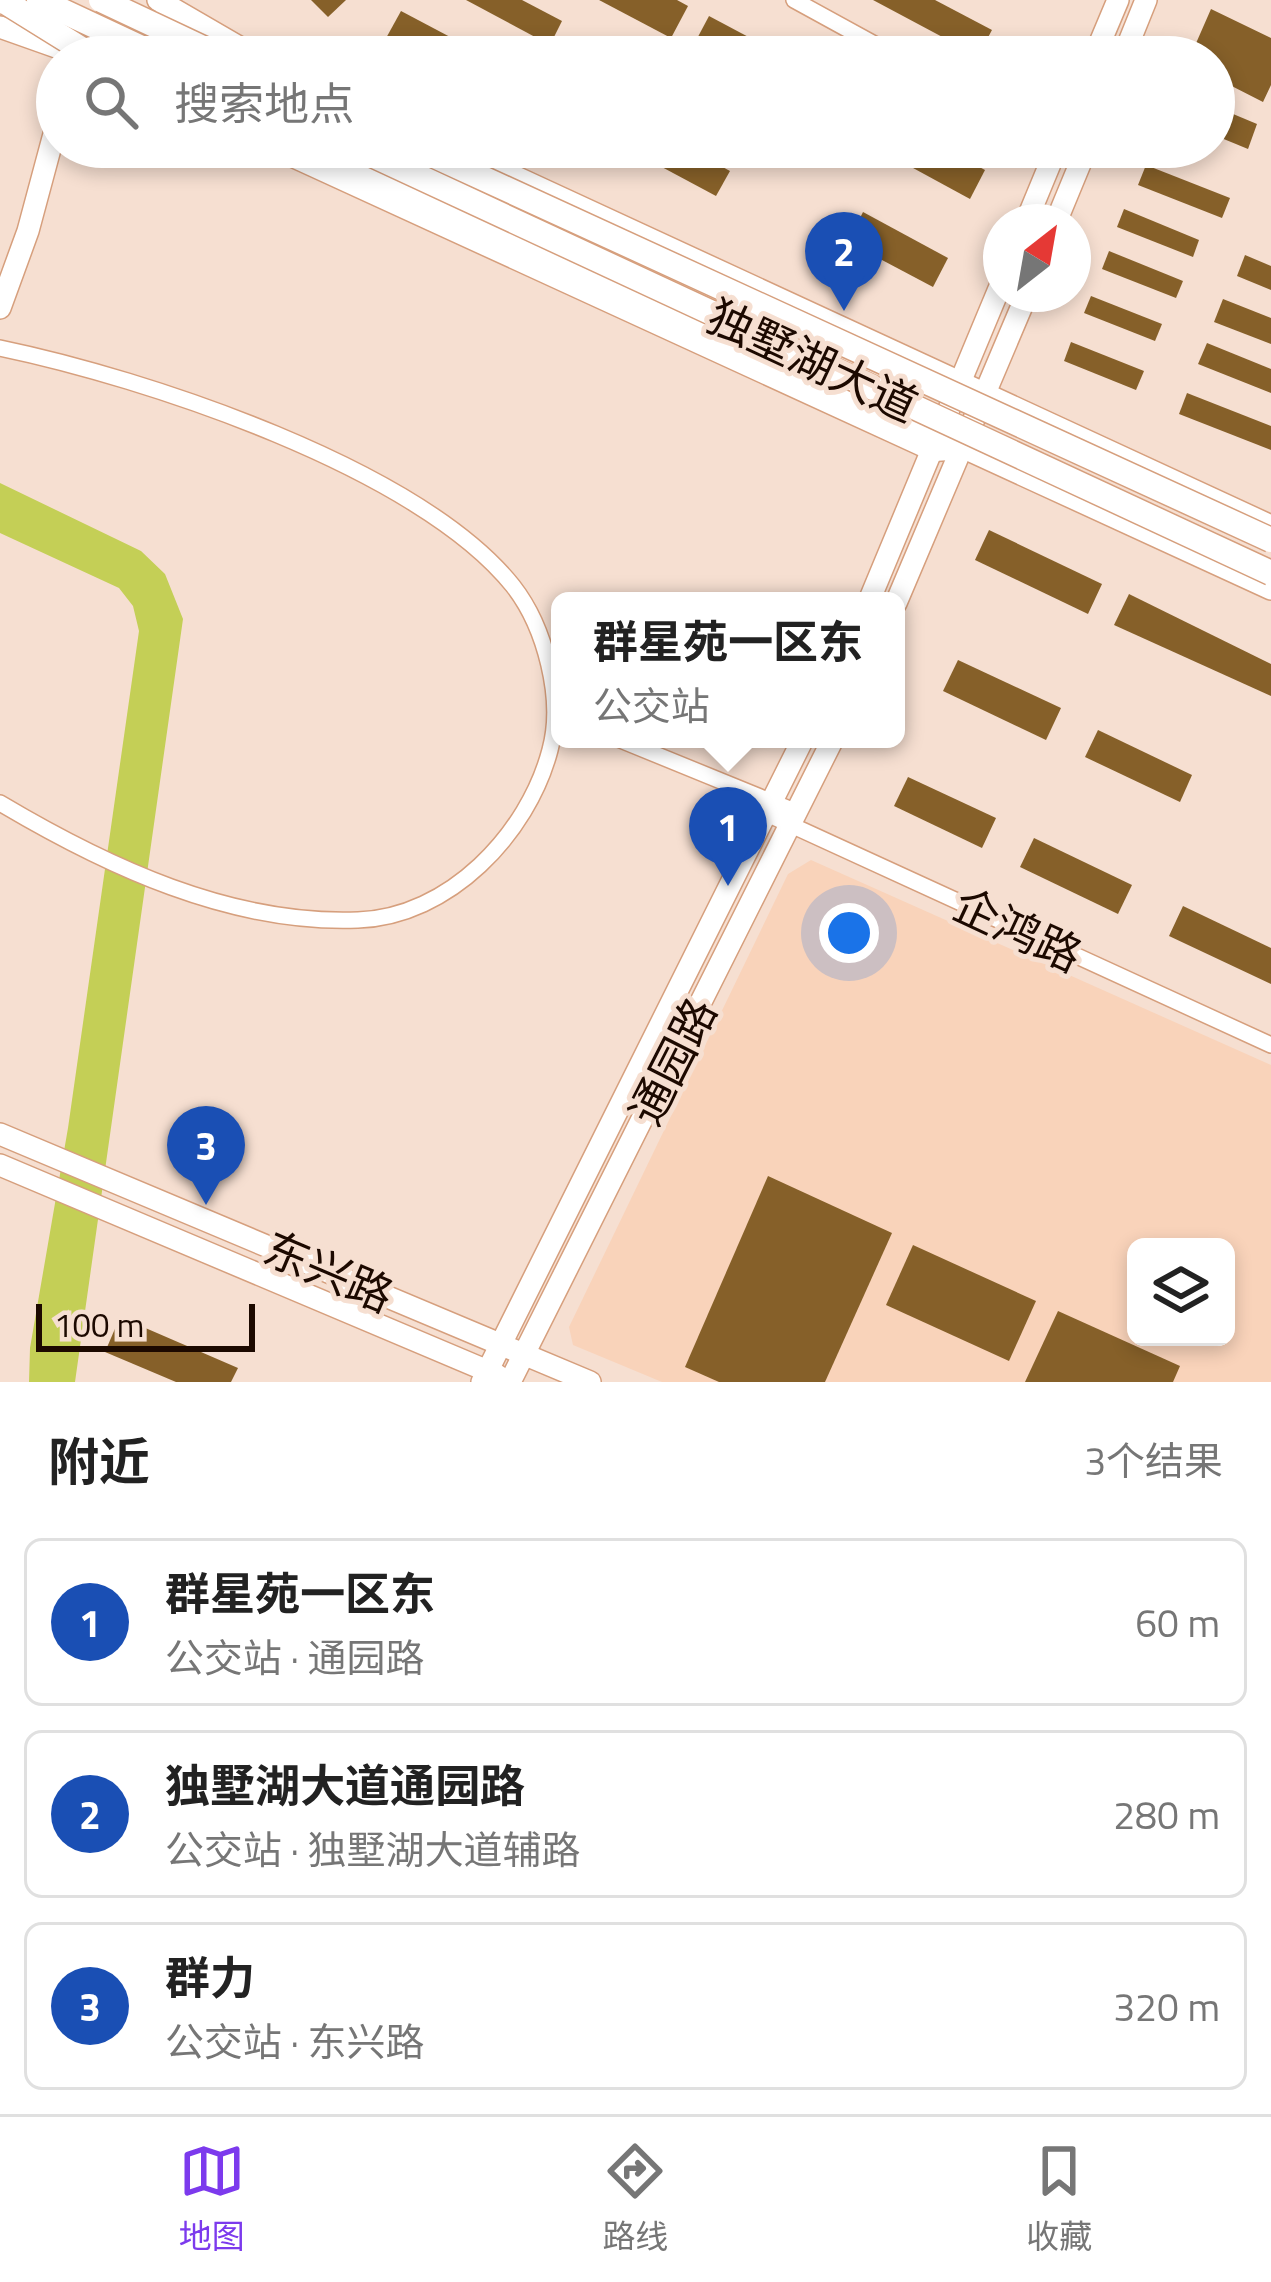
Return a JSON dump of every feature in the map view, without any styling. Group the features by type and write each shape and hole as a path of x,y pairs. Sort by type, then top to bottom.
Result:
{"highway":[{"path":"2,0 53,36"},
{"path":"39,0 116,36"},
{"path":"104,0 177,36"},
{"path":"324,168 657,314 697,341 936,442 969,436"},
{"name":"独墅湖大道","path":"400,168 1271,573"},
{"name":"独墅湖大道","path":"461,168 1271,540"},
{"path":"697,341 736,342"}],"main road":[{"path":"82,36 84,0"},
{"path":"158,0 216,36"},
{"path":"1103,36 1118,0"},
{"path":"1131,36 1146,0"},
{"path":"111,36 133,21 163,18 195,25"},
{"path":"0,27 36,40"},
{"path":"0,308 45,168"},
{"path":"353,168 657,314 736,342 936,442"},
{"path":"496,168 1271,526"},
{"path":"1033,204 1048,168"},
{"path":"1063,204 1078,168"},
{"path":"657,314 712,305 948,413 969,436 1271,589"},
{"path":"872,592 990,312"},
{"path":"901,592 1020,312"},
{"name":"通园路","path":"485,1376 798,748"},
{"name":"通园路","path":"511,1382 829,748"},
{"name":"东兴路","path":"0,1134 590,1382"},
{"name":"东兴路","path":"0,1166 485,1376 511,1382"}],"street":[{"path":"794,0 860,36"},
{"path":"0,348 111,374 225,415 366,479 450,529 486,557 527,607 551,683"},
{"path":"0,802 154,880 241,907 308,918 366,920 404,911 462,881 502,842 530,799 551,745"},
{"name":"企鸿路","path":"638,748 1271,1046"}],"shaded area":[{"path":"0,483 141,551 165,574 183,619 75,1382 29,1382 30,1348 68,1128 139,631 133,606 119,588 0,533"},
{"path":"811,860 1271,1065 1271,1382 662,1382 573,1345 569,1327 788,874"}],"building":[{"path":"311,0 346,0 328,17"},
{"path":"466,0 522,0 562,21 554,36 533,36"},
{"path":"599,0 677,0 688,6 672,36"},
{"path":"873,0 935,0 992,30 989,36 940,36"},
{"path":"1211,9 1271,38 1271,85 1263,102 1235,88 1235,36 1199,36"},
{"path":"401,11 448,36 387,36"},
{"path":"709,16 747,36 698,36"},
{"path":"1235,115 1257,124 1248,149 1235,144"},
{"path":"664,168 724,168 730,171 716,196"},
{"path":"913,168 985,170 970,199"},
{"path":"1145,168 1154,168 1230,198 1222,218 1138,185"},
{"path":"1124,209 1199,240 1193,257 1117,227"},
{"path":"863,212 948,258 933,287 848,242"},
{"path":"1109,251 1183,281 1176,298 1102,269"},
{"path":"1245,255 1271,266 1271,290 1237,276"},
{"path":"1091,296 1162,324 1155,341 1084,313 1091,312"},
{"path":"1223,299 1271,318 1271,344 1214,322"},
{"path":"1071,342 1144,371 1136,390 1064,361"},
{"path":"1207,343 1271,369 1271,393 1198,364"},
{"path":"1187,393 1271,426 1271,450 1179,414"},
{"path":"989,530 1102,584 1088,614 975,560"},
{"path":"1129,594 1271,664 1271,696 1114,625"},
{"path":"958,660 1061,708 1046,740 943,691"},
{"path":"1098,730 1192,775 1180,802 1085,757"},
{"path":"908,777 996,818 982,848 894,806"},
{"path":"1034,838 1132,885 1118,914 1020,867"},
{"path":"1183,906 1271,948 1271,984 1169,936"},
{"path":"768,1176 892,1233 825,1382 719,1382 685,1367"},
{"path":"913,1245 1036,1301 1009,1361 886,1305"},
{"path":"1058,1311 1180,1366 1173,1382 1025,1382"},
{"path":"120,1317 238,1368 231,1382 176,1382 105,1352"}],"place":[{"name":"独墅湖大道通园路","path":"844,311"},
{"name":"群星苑一区东","path":"728,886"},
{"name":"群力","path":"206,1205"}]}
